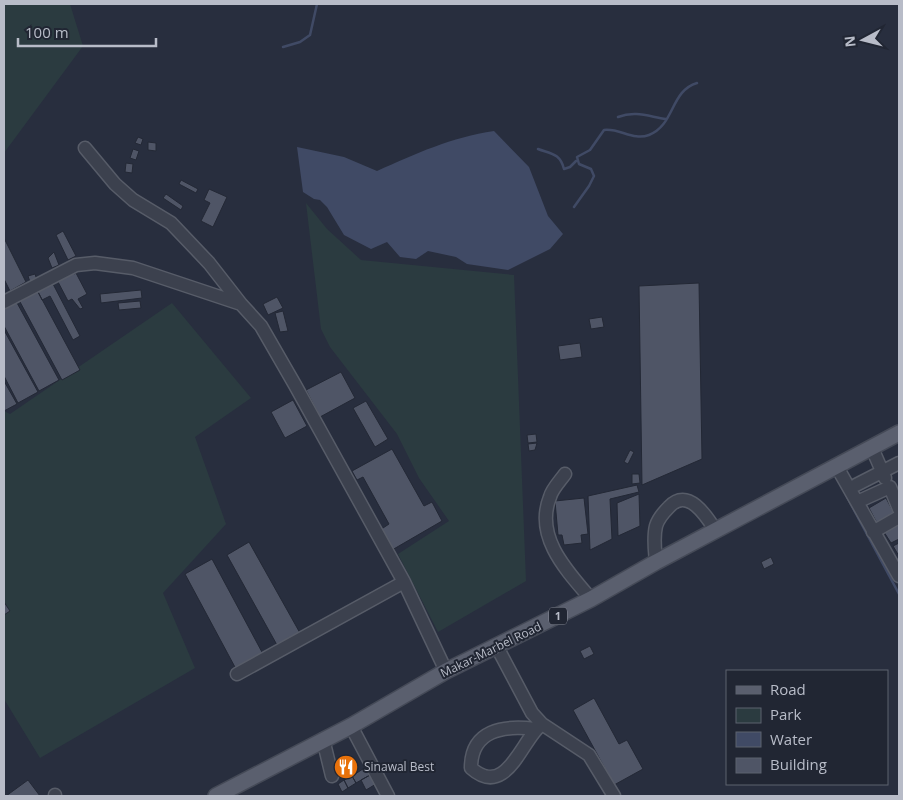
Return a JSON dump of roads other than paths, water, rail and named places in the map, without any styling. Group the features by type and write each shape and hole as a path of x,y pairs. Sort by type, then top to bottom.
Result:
{"main road":[{"name":"Makar-Marbel Road","path":"216,796 351,726 446,671 497,648 591,599 656,562 899,433"}],"street":[{"path":"85,148 128,195 171,223 209,263 261,326 404,582 446,671"},
{"path":"4,302 76,265 95,263 133,268 241,304"},
{"path":"872,448 899,509"},
{"path":"856,486 899,463"},
{"path":"837,467 899,575"},
{"path":"565,474 550,496 546,518 548,536 562,564 591,599"},
{"path":"857,502 890,487"},
{"path":"656,562 654,536 656,524 672,504 682,500 693,503 703,511 716,531"},
{"path":"874,532 899,517"},
{"path":"237,674 404,582"},
{"path":"497,648 538,727"},
{"path":"351,726 388,796"},
{"path":"538,727 527,748 499,779 494,782 478,778 471,768 471,756 475,745 491,732 519,727 538,727 589,755 614,796"},
{"path":"323,739 332,776"}],"water":[{"path":"494,131 529,167 548,216 563,234 550,249 508,270 467,264 456,257 428,251 416,259 400,257 387,242 371,249 344,235 327,207 320,200 314,199 303,192 297,147 344,157 377,171 420,152 463,137"}],"waterway":[{"path":"283,47 300,42 310,35 317,4"},
{"path":"574,207 594,176 591,169 579,164 577,157 590,150 604,130 616,131 632,136 649,135 664,124 682,93 688,87 697,83"},
{"path":"618,117 637,114 666,119"},
{"path":"538,149 557,157 564,169 570,167 576,161"},
{"path":"846,495 899,594"}],"place":[{"name":"Sinawal Best","path":"346,767"}]}
